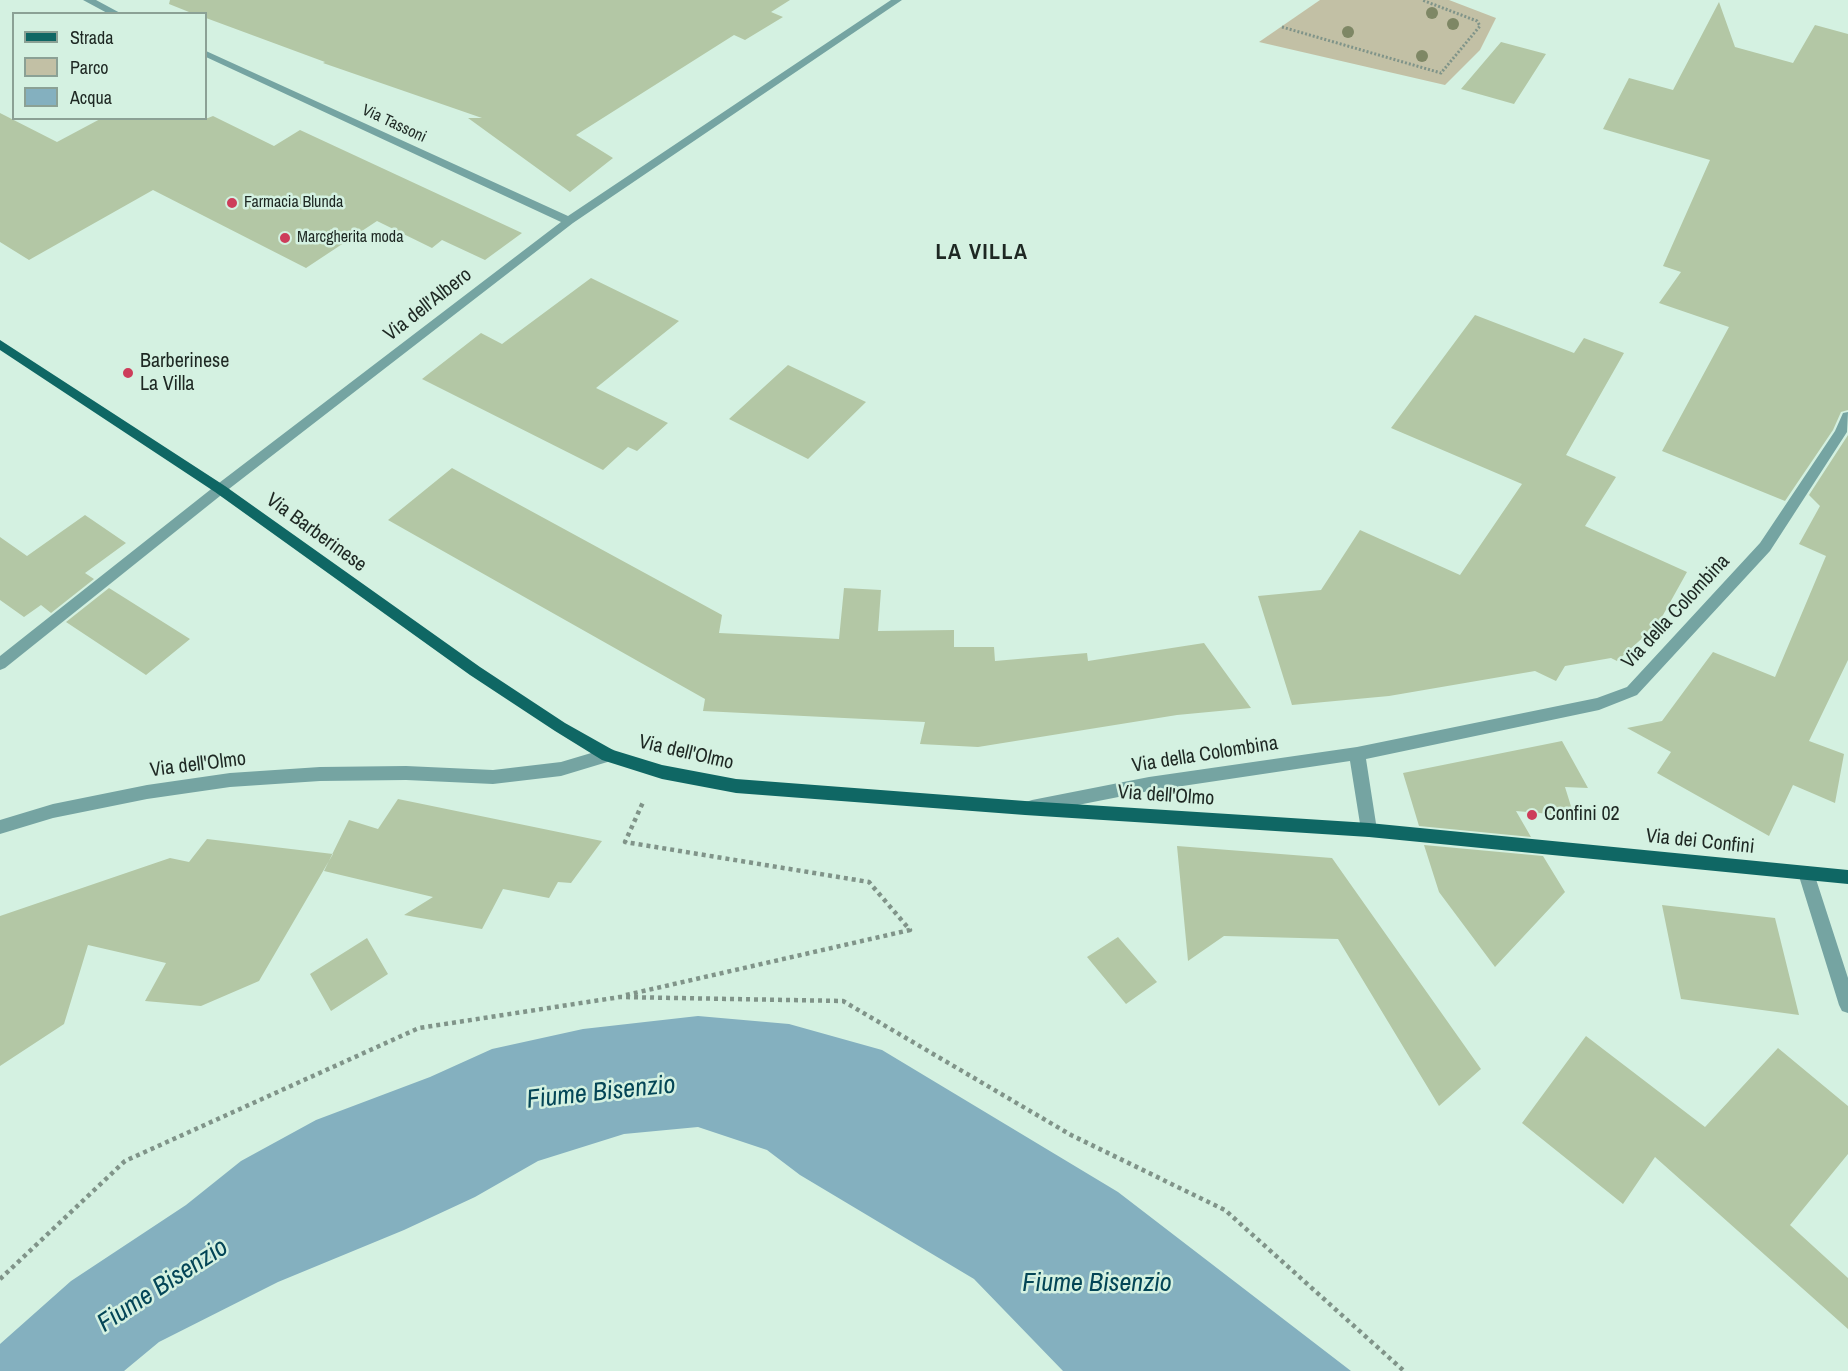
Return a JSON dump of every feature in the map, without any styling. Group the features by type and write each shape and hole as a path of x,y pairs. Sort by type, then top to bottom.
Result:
{"main road":[{"name":"Via Barberinese","path":"0,344 220,489 475,671 608,755"},
{"name":"Via dell'Olmo","path":"608,755 662,772 736,786 1025,808 1369,830"},
{"name":"Via dei Confini","path":"1369,830 1848,877"}],"street":[{"path":"88,0 114,12"},
{"path":"101,6 112,0"},
{"name":"Via dell'Albero","path":"0,664 220,489 569,221 897,0"},
{"name":"Via Tassoni","path":"207,54 569,221"},
{"name":"Via della Colombina","path":"1025,808 1149,784 1357,754 1599,704 1632,691 1765,547 1841,432 1848,416"},
{"path":"1357,754 1369,830"},
{"name":"Via dell'Olmo","path":"0,826 53,811 147,792 230,780 320,774 406,773 493,777 561,770 608,755"},
{"path":"1806,873 1848,1005"}],"path":[{"path":"1282,27 1441,73 1480,26 1477,21 1422,0"},
{"path":"0,1279 125,1161 419,1028 620,997 910,930 868,882 625,842 638,808 662,772"},
{"path":"620,997 843,1001 1071,1135 1225,1210 1404,1371"}],"green space":[{"path":"1320,0 1449,0 1496,18 1480,50 1445,85 1259,42"}],"water":[{"name":"Fiume Bisenzio","path":"698,1016 789,1024 882,1050 1118,1192 1351,1371 1063,1371 974,1279 800,1175 767,1150 698,1127 624,1134 538,1161 475,1197 404,1230 278,1282 159,1342 124,1371 0,1371 0,1344 71,1281 186,1205 241,1161 316,1120 430,1077 492,1049 583,1029"}],"building":[{"path":"170,0 790,0 771,12 783,17 745,40 734,35 576,135 613,158 570,192 468,118 482,118 323,63 325,62 207,18 207,12 189,12 169,4"},
{"path":"1719,2 1735,47 1793,63 1815,25 1848,34 1848,410 1841,412 1833,430 1785,501 1662,451 1729,327 1659,303 1681,272 1663,266 1710,160 1603,129 1629,78 1673,90"},
{"path":"1501,42 1546,54 1514,104 1461,89"},
{"path":"0,113 57,142 98,120 207,120 213,116 274,146 300,130 522,233 485,260 442,240 432,248 377,221 306,268 153,190 29,260 0,242"},
{"path":"591,278 679,321 596,388 668,423 637,451 628,447 603,470 422,379 481,333 502,344"},
{"path":"1475,315 1574,353 1584,338 1624,353 1566,455 1616,477 1585,526 1687,572 1658,624 1617,661 1611,658 1565,666 1556,681 1535,671 1389,696 1292,705 1258,596 1321,590 1360,530 1460,575 1522,484 1391,428"},
{"path":"788,365 866,402 808,459 729,419"},
{"path":"1848,435 1848,660 1809,741 1844,754 1835,803 1793,785 1769,836 1657,773 1671,752 1627,728 1662,721 1713,652 1775,677 1826,556 1799,544 1820,506 1809,495"},
{"path":"452,468 722,615 719,633 839,639 844,588 881,590 878,631 954,630 954,647 994,647 995,661 1087,653 1088,661 1204,643 1251,708 1177,715 978,747 920,744 925,722 703,711 705,699 388,520"},
{"path":"85,515 126,543 85,573 94,579 51,613 41,605 24,617 0,600 0,537 27,556"},
{"path":"109,588 190,639 146,675 66,622"},
{"path":"1562,741 1588,788 1565,787 1574,816 1516,811 1531,837 1419,826 1403,773"},
{"path":"398,799 602,841 571,883 558,882 549,898 503,889 482,929 404,915 433,897 324,871 349,820 378,829"},
{"path":"207,839 333,854 259,981 201,1006 145,1001 166,963 88,945 64,1024 0,1066 0,916 170,858 189,862"},
{"path":"1424,845 1543,856 1565,892 1495,967 1439,892"},
{"path":"1177,846 1332,858 1481,1069 1439,1106 1338,939 1224,936 1188,961"},
{"path":"1662,905 1775,918 1799,1015 1681,999"},
{"path":"1118,937 1157,982 1126,1004 1087,957"},
{"path":"367,938 388,974 331,1011 310,974"},
{"path":"1586,1036 1705,1127 1778,1048 1848,1106 1848,1154 1790,1225 1848,1278 1848,1329 1655,1157 1623,1204 1522,1123"}],"place":[{"name":"Farmacia Blunda","path":"232,203"},
{"name":"Marcgherita moda","path":"285,238"},
{"name":"Barberinese La Villa","path":"128,373"},
{"name":"Confini 02","path":"1532,815"}],"district":[{"name":"LA VILLA","path":"982,253"}]}
